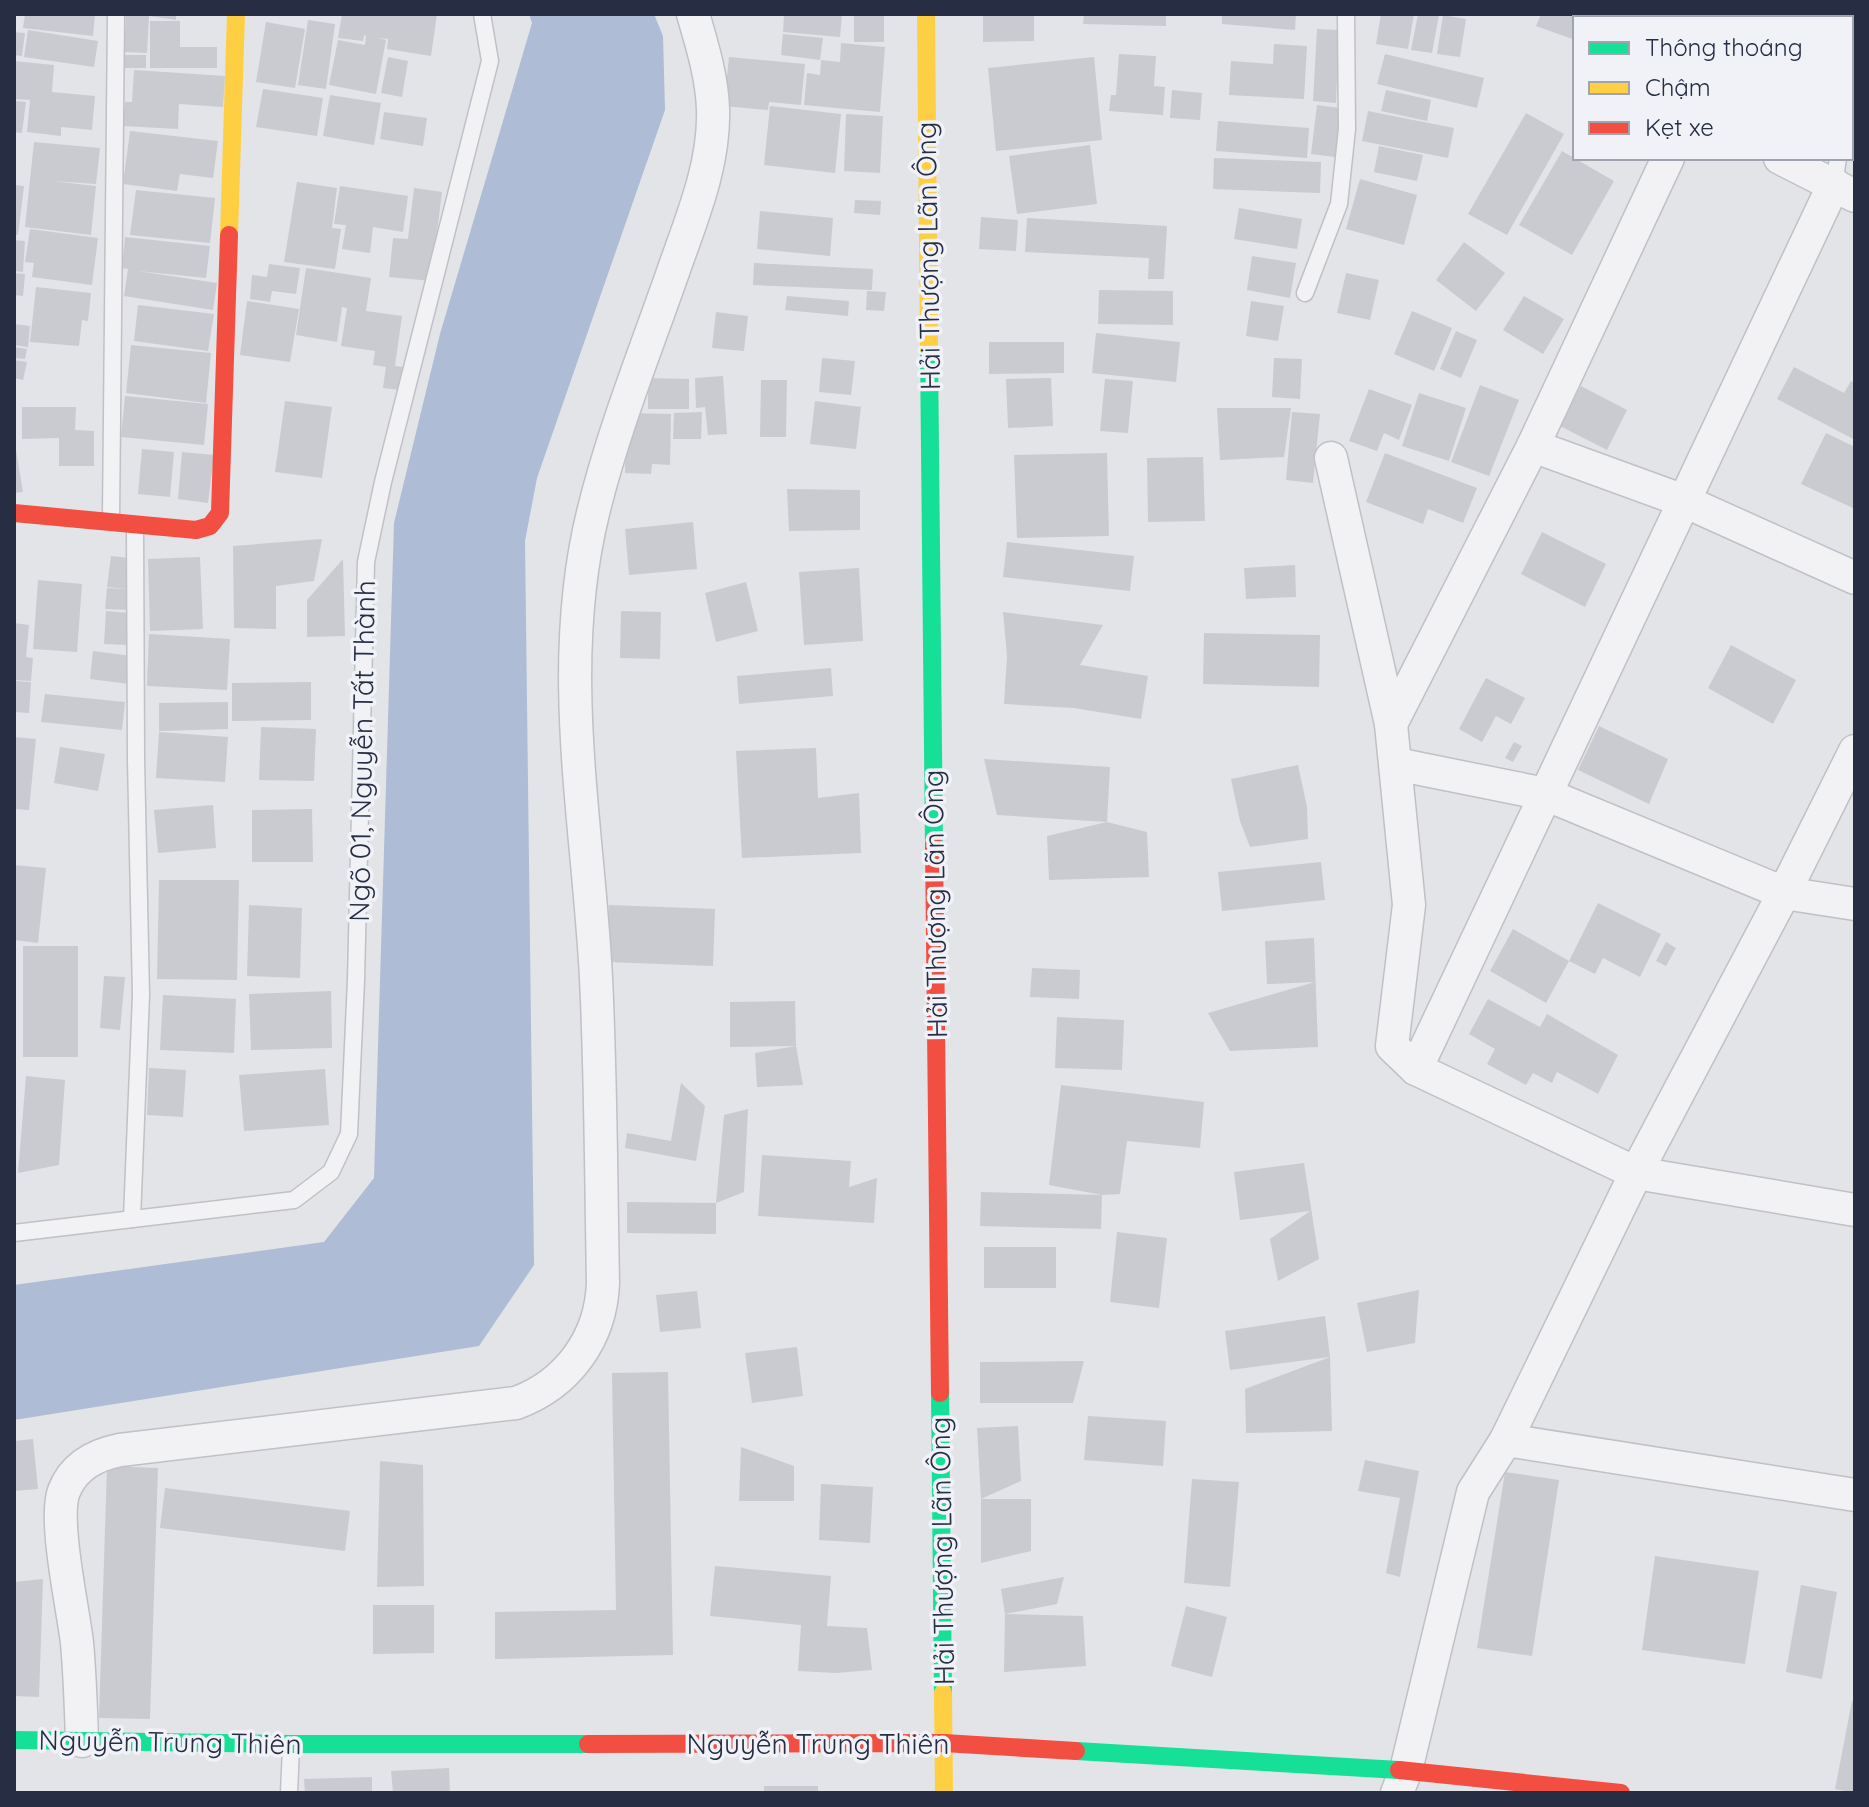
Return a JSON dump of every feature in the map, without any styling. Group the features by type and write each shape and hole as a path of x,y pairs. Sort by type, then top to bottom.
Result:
{"street":[{"path":"14,513 196,530 210,526 220,513 236,14"},
{"path":"82,1741 76,1641 59,1519 65,1487 83,1465 98,1454 120,1450 516,1403 546,1389 576,1360 589,1342 599,1319 603,1283 596,978 579,784 576,604 594,511 615,438 696,206 712,143 713,110 709,74 693,14"},
{"name":"Hải Thượng Lãn Ông","path":"926,14 944,1793"},
{"path":"1391,724 1533,446 1667,160"},
{"path":"1416,1069 1684,501 1842,179 1786,160"},
{"path":"1533,446 1684,501 1855,578"},
{"path":"1331,458 1391,724 1396,764 1409,905 1392,1046 1416,1069 1636,1173 1855,1210"},
{"path":"1402,1781 1473,1492 1506,1440 1636,1173 1855,751"},
{"path":"1396,764 1545,794 1784,893 1855,904"},
{"path":"1506,1440 1855,1495"},
{"name":"Nguyễn Trung Thiên","path":"14,1740 291,1744 944,1743 1402,1781 1621,1793"}],"lane":[{"path":"111,521 116,14"},
{"name":"Ngõ 01, Nguyễn Tất Thành","path":"14,1233 294,1200 331,1172 349,1134 356,980 366,562 383,482 490,61 482,14"},
{"path":"1305,293 1339,204 1347,129 1346,14"},
{"path":"132,1219 141,995 135,523"},
{"path":"289,1793 291,1744"}],"water":[{"path":"529,14 654,14 663,36 665,110 537,478 525,541 534,1265 479,1346 14,1420 14,1285 324,1242 374,1178 394,523 440,334 532,23"}],"building":[{"path":"25,14 95,14 93,36 23,28"},
{"path":"176,14 176,20 149,16 147,53 124,52 126,16"},
{"path":"342,14 437,14 431,56 387,49 388,39 378,38 386,40 376,94 329,85 338,40 365,45 364,35 363,41 338,38"},
{"path":"784,14 842,14 840,37 783,32"},
{"path":"854,14 884,14 884,42 854,42"},
{"path":"983,14 1034,14 1034,41 983,42"},
{"path":"1084,14 1166,14 1166,26 1083,24"},
{"path":"1222,14 1296,14 1295,30 1222,24"},
{"path":"1381,14 1414,14 1408,49 1376,44"},
{"path":"1418,14 1439,15 1432,53 1411,50"},
{"path":"1541,14 1586,14 1573,16 1573,39 1536,26"},
{"path":"1610,14 1657,14 1656,16"},
{"path":"1721,14 1722,16 1690,16"},
{"path":"1729,14 1756,14 1756,16"},
{"path":"1443,15 1466,19 1460,57 1437,54"},
{"path":"308,20 335,24 326,89 298,85"},
{"path":"150,21 180,21 180,47 217,47 217,68 150,68"},
{"path":"266,22 305,29 295,88 256,82"},
{"path":"1317,29 1339,30 1336,103 1313,101"},
{"path":"28,30 98,41 94,67 24,57"},
{"path":"14,32 25,33 22,56 14,55"},
{"path":"783,34 823,38 820,60 781,55"},
{"path":"841,43 885,47 880,112 804,105 807,73 820,75 821,60 840,62"},
{"path":"1274,44 1307,46 1304,99 1229,95 1231,61 1273,64"},
{"path":"1119,54 1156,56 1154,86 1165,87 1163,115 1109,111 1111,95 1116,95"},
{"path":"1385,54 1484,78 1477,108 1377,84"},
{"path":"125,55 146,55 146,68 125,68"},
{"path":"388,57 408,61 402,97 381,93"},
{"path":"729,57 805,64 801,105 769,102 768,110 724,106"},
{"path":"1094,57 1102,140 996,151 988,68"},
{"path":"14,61 54,65 52,92 95,96 92,130 61,127 61,136 27,132 30,100 14,99"},
{"path":"134,70 225,76 223,107 179,104 178,129 123,126 125,102 132,102"},
{"path":"263,89 323,98 317,136 256,127"},
{"path":"1172,90 1202,93 1200,120 1170,118"},
{"path":"1386,90 1431,100 1427,121 1381,111"},
{"path":"330,95 381,103 374,145 323,136"},
{"path":"14,101 26,102 22,133 14,132"},
{"path":"1317,105 1340,108 1335,157 1311,154"},
{"path":"770,106 841,114 835,173 764,165"},
{"path":"1368,111 1454,128 1448,158 1362,141"},
{"path":"384,112 427,118 423,146 380,139"},
{"path":"1526,113 1564,134 1507,235 1468,214"},
{"path":"846,114 883,116 880,173 844,171"},
{"path":"1218,121 1309,128 1307,158 1216,151"},
{"path":"130,131 218,141 213,178 180,174 177,191 123,184"},
{"path":"34,142 100,148 96,184 51,181 96,186 91,235 25,227"},
{"path":"1090,145 1097,204 1017,214 1009,156"},
{"path":"1379,146 1423,155 1417,181 1374,172"},
{"path":"1562,151 1614,181 1572,255 1519,225"},
{"path":"1214,158 1321,162 1320,193 1213,189"},
{"path":"1360,179 1417,195 1404,245 1346,229"},
{"path":"297,182 337,188 332,228 341,229 335,269 284,262"},
{"path":"14,185 24,186 18,235 14,234"},
{"path":"340,186 408,196 403,232 373,227 370,253 342,249 346,225 334,224"},
{"path":"414,188 442,192 431,281 389,277 393,238 408,239"},
{"path":"136,190 215,198 210,243 130,235"},
{"path":"855,200 881,201 880,215 854,213"},
{"path":"1239,208 1302,219 1297,249 1234,239"},
{"path":"760,211 833,218 830,256 757,249"},
{"path":"981,217 1018,220 1016,251 979,249"},
{"path":"1027,218 1167,226 1164,279 1148,279 1149,258 1025,252"},
{"path":"30,229 98,238 92,285 32,277 34,263 25,262"},
{"path":"125,237 210,246 206,278 138,271 217,283 213,310 124,296 128,269 122,268"},
{"path":"14,240 25,241 23,272 14,271"},
{"path":"1464,242 1505,273 1476,311 1436,280"},
{"path":"1252,256 1296,263 1290,298 1247,290"},
{"path":"754,263 873,269 872,290 753,285"},
{"path":"269,264 300,268 296,294 272,291 270,302 250,299 252,275 267,277"},
{"path":"306,268 371,278 366,311 402,316 395,366 403,367 400,390 383,388 386,367 373,365 375,351 341,346 347,308 342,307 337,342 296,335"},
{"path":"14,273 25,274 23,296 14,295"},
{"path":"1346,273 1379,280 1370,320 1337,313"},
{"path":"36,287 91,293 88,321 82,320 79,346 30,342"},
{"path":"1099,290 1173,291 1173,325 1098,324"},
{"path":"867,291 886,292 884,311 866,310"},
{"path":"787,296 849,301 848,316 785,310"},
{"path":"1524,296 1564,319 1543,354 1503,330"},
{"path":"247,301 299,309 290,362 240,355"},
{"path":"1251,301 1284,306 1278,341 1246,336"},
{"path":"138,305 214,314 208,351 134,341"},
{"path":"1412,311 1452,328 1434,371 1394,354"},
{"path":"716,312 748,316 744,351 712,348"},
{"path":"14,324 30,326 28,347 14,345"},
{"path":"1456,331 1477,340 1461,378 1440,369"},
{"path":"1096,333 1180,342 1176,382 1092,373"},
{"path":"989,342 1064,342 1064,373 989,374"},
{"path":"131,345 211,353 206,403 126,393"},
{"path":"14,347 27,349 25,359 14,358"},
{"path":"822,358 855,361 851,395 819,392"},
{"path":"1274,358 1302,359 1300,399 1272,397"},
{"path":"14,360 27,362 23,380 14,378"},
{"path":"1794,367 1844,393 1851,381 1855,383 1855,440 1777,399"},
{"path":"723,376 727,434 708,435 705,407 696,408 695,378"},
{"path":"648,378 689,379 689,409 648,409"},
{"path":"1051,378 1053,426 1008,428 1006,379"},
{"path":"1105,379 1133,381 1128,433 1100,431"},
{"path":"761,380 787,380 786,437 760,437"},
{"path":"1480,385 1519,400 1489,476 1451,462"},
{"path":"1581,386 1627,410 1607,450 1560,426"},
{"path":"1369,389 1412,405 1399,440 1384,433 1377,451 1349,441"},
{"path":"1419,393 1466,408 1449,461 1402,446"},
{"path":"125,396 208,404 204,445 121,437"},
{"path":"285,401 332,407 322,478 275,472"},
{"path":"815,401 861,407 856,449 810,444"},
{"path":"22,407 76,407 75,430 94,431 94,466 59,466 59,438 22,439"},
{"path":"1217,408 1291,408 1284,457 1220,460"},
{"path":"702,412 701,439 673,439 674,413"},
{"path":"1292,412 1320,414 1313,483 1286,480"},
{"path":"626,413 671,414 670,465 652,464 651,474 625,473"},
{"path":"1826,433 1855,447 1855,509 1801,484"},
{"path":"14,438 23,492 14,493"},
{"path":"142,449 174,452 170,497 138,494"},
{"path":"182,452 214,455 208,503 178,499"},
{"path":"1107,453 1109,536 1017,538 1014,455"},
{"path":"1385,453 1477,488 1463,523 1428,509 1423,524 1366,502"},
{"path":"1203,457 1205,521 1148,522 1147,458"},
{"path":"787,489 860,490 860,530 789,531"},
{"path":"693,522 697,569 629,575 625,529"},
{"path":"1542,532 1606,564 1585,607 1521,574"},
{"path":"322,539 314,581 276,586 276,629 234,628 233,546"},
{"path":"1007,542 1134,556 1130,591 1003,577"},
{"path":"111,556 130,558 127,589 107,587"},
{"path":"200,557 203,629 150,631 148,559"},
{"path":"343,559 345,636 307,637 307,600"},
{"path":"1295,565 1296,597 1246,599 1244,568"},
{"path":"859,568 863,641 804,645 799,572"},
{"path":"38,580 82,584 77,652 33,649"},
{"path":"746,582 758,631 716,642 705,593"},
{"path":"107,588 130,589 129,610 105,609"},
{"path":"106,611 129,613 128,645 104,644"},
{"path":"621,611 661,612 660,659 620,658"},
{"path":"1003,612 1103,625 1080,665 1148,676 1141,719 1074,708 1004,704 1007,656"},
{"path":"14,623 29,625 26,657 33,658 31,681 14,680"},
{"path":"1204,633 1320,635 1319,687 1203,684"},
{"path":"149,634 230,639 227,690 147,686"},
{"path":"1731,645 1796,680 1773,724 1708,688"},
{"path":"93,651 132,656 129,684 90,679"},
{"path":"831,668 833,696 739,704 737,676"},
{"path":"1486,678 1525,698 1511,724 1496,716 1482,742 1459,729"},
{"path":"14,681 31,682 29,713 14,712"},
{"path":"311,682 311,720 232,721 232,683"},
{"path":"45,694 125,702 122,730 41,722"},
{"path":"228,702 228,729 159,731 159,703"},
{"path":"1599,726 1668,759 1649,804 1578,770"},
{"path":"261,727 316,729 314,781 259,780"},
{"path":"159,732 228,737 225,782 156,778"},
{"path":"14,737 36,739 29,810 14,809"},
{"path":"1514,742 1522,746 1513,762 1505,758"},
{"path":"60,747 105,754 98,791 54,783"},
{"path":"816,748 818,798 859,793 861,853 742,858 736,751"},
{"path":"984,759 1110,767 1107,822 997,815"},
{"path":"1298,765 1307,807 1308,839 1250,847 1240,821 1231,779"},
{"path":"213,805 216,848 158,853 154,810"},
{"path":"312,809 313,862 252,862 252,810"},
{"path":"1107,822 1147,832 1149,877 1049,880 1047,836"},
{"path":"1321,862 1325,900 1222,911 1218,872"},
{"path":"14,865 46,868 38,943 14,940"},
{"path":"159,880 239,880 237,980 157,979"},
{"path":"1598,903 1661,934 1640,977 1603,958 1595,974 1569,961"},
{"path":"249,905 302,908 300,978 247,976"},
{"path":"609,905 715,909 713,966 607,962"},
{"path":"1513,929 1569,961 1546,1003 1490,971"},
{"path":"1314,938 1318,1047 1230,1051 1208,1013 1315,982 1267,984 1265,941"},
{"path":"1666,942 1676,948 1666,966 1656,961"},
{"path":"23,946 78,946 78,1057 23,1057"},
{"path":"1032,968 1080,970 1079,999 1030,997"},
{"path":"104,976 125,977 120,1030 100,1028"},
{"path":"331,991 332,1048 251,1050 249,994"},
{"path":"163,995 236,999 234,1053 160,1050"},
{"path":"1488,999 1540,1027 1547,1014 1618,1055 1598,1094 1557,1072 1552,1083 1533,1073 1526,1085 1487,1064 1495,1049 1469,1034"},
{"path":"795,1001 796,1046 730,1047 730,1002"},
{"path":"1057,1017 1124,1020 1122,1070 1055,1068"},
{"path":"796,1046 803,1085 757,1087 755,1053"},
{"path":"149,1068 186,1070 183,1117 147,1115"},
{"path":"325,1069 329,1125 244,1131 239,1075"},
{"path":"26,1076 65,1080 59,1165 18,1173"},
{"path":"681,1083 705,1106 696,1161 625,1148 627,1133 671,1141"},
{"path":"1061,1085 1204,1102 1200,1148 1127,1141 1120,1194 1102,1195 1049,1185"},
{"path":"748,1109 744,1192 716,1203 724,1115"},
{"path":"762,1155 851,1161 849,1187 877,1178 874,1223 758,1216"},
{"path":"1304,1163 1319,1259 1278,1281 1270,1239 1310,1211 1240,1220 1234,1172"},
{"path":"981,1192 1102,1195 1101,1229 980,1226"},
{"path":"627,1202 716,1203 716,1234 627,1233"},
{"path":"1117,1232 1167,1238 1159,1308 1110,1302"},
{"path":"984,1247 1056,1247 1056,1288 984,1288"},
{"path":"1419,1290 1415,1343 1367,1352 1357,1303"},
{"path":"697,1291 701,1328 660,1332 656,1295"},
{"path":"1325,1316 1330,1357 1230,1370 1225,1331"},
{"path":"797,1347 803,1396 752,1403 745,1353"},
{"path":"1330,1357 1332,1431 1246,1433 1245,1389"},
{"path":"1084,1361 1073,1403 980,1403 980,1362"},
{"path":"668,1372 673,1655 495,1659 495,1612 616,1610 612,1373"},
{"path":"1088,1416 1166,1421 1163,1466 1084,1460"},
{"path":"1018,1426 1021,1481 981,1499 977,1428"},
{"path":"33,1439 38,1489 14,1491 14,1441"},
{"path":"741,1447 794,1466 794,1501 739,1501"},
{"path":"1365,1460 1419,1471 1400,1577 1386,1573 1400,1498 1358,1491"},
{"path":"380,1461 423,1465 424,1586 377,1587"},
{"path":"107,1466 158,1468 150,1719 99,1718"},
{"path":"1505,1472 1559,1480 1532,1656 1477,1648"},
{"path":"1192,1479 1239,1482 1230,1587 1184,1583"},
{"path":"821,1484 873,1487 870,1543 819,1540"},
{"path":"165,1488 350,1511 345,1551 160,1528"},
{"path":"981,1499 1031,1499 1031,1551 981,1563"},
{"path":"1655,1556 1759,1571 1745,1664 1642,1650"},
{"path":"715,1566 831,1576 827,1626 867,1628 872,1670 836,1673 798,1671 801,1625 710,1616"},
{"path":"1064,1577 1057,1604 1005,1614 1001,1589"},
{"path":"43,1579 39,1697 14,1696 14,1582"},
{"path":"1801,1585 1837,1592 1822,1679 1786,1672"},
{"path":"373,1605 434,1605 434,1653 373,1654"},
{"path":"1186,1606 1227,1617 1212,1677 1171,1666"},
{"path":"1005,1614 1083,1616 1086,1666 1004,1672"},
{"path":"1852,1701 1855,1702 1855,1793 1835,1789"},
{"path":"449,1768 450,1793 393,1793 391,1771"},
{"path":"372,1777 372,1793 305,1793 304,1779"},
{"path":"764,1786 818,1786 818,1793 764,1793"}],"traffic: fast":[{"path":"929,350 934,846"},
{"path":"940,1393 943,1693"},
{"path":"14,1740 588,1744"},
{"path":"1076,1751 1399,1770"}],"traffic: slow":[{"path":"229,235 236,14"},
{"path":"926,14 929,350"},
{"path":"943,1693 944,1793"}],"traffic: jam":[{"path":"14,513 196,530 210,526 220,513 229,235"},
{"path":"934,846 940,1393"},
{"path":"588,1744 944,1743 1076,1751"},
{"path":"1399,1770 1621,1793"}]}
